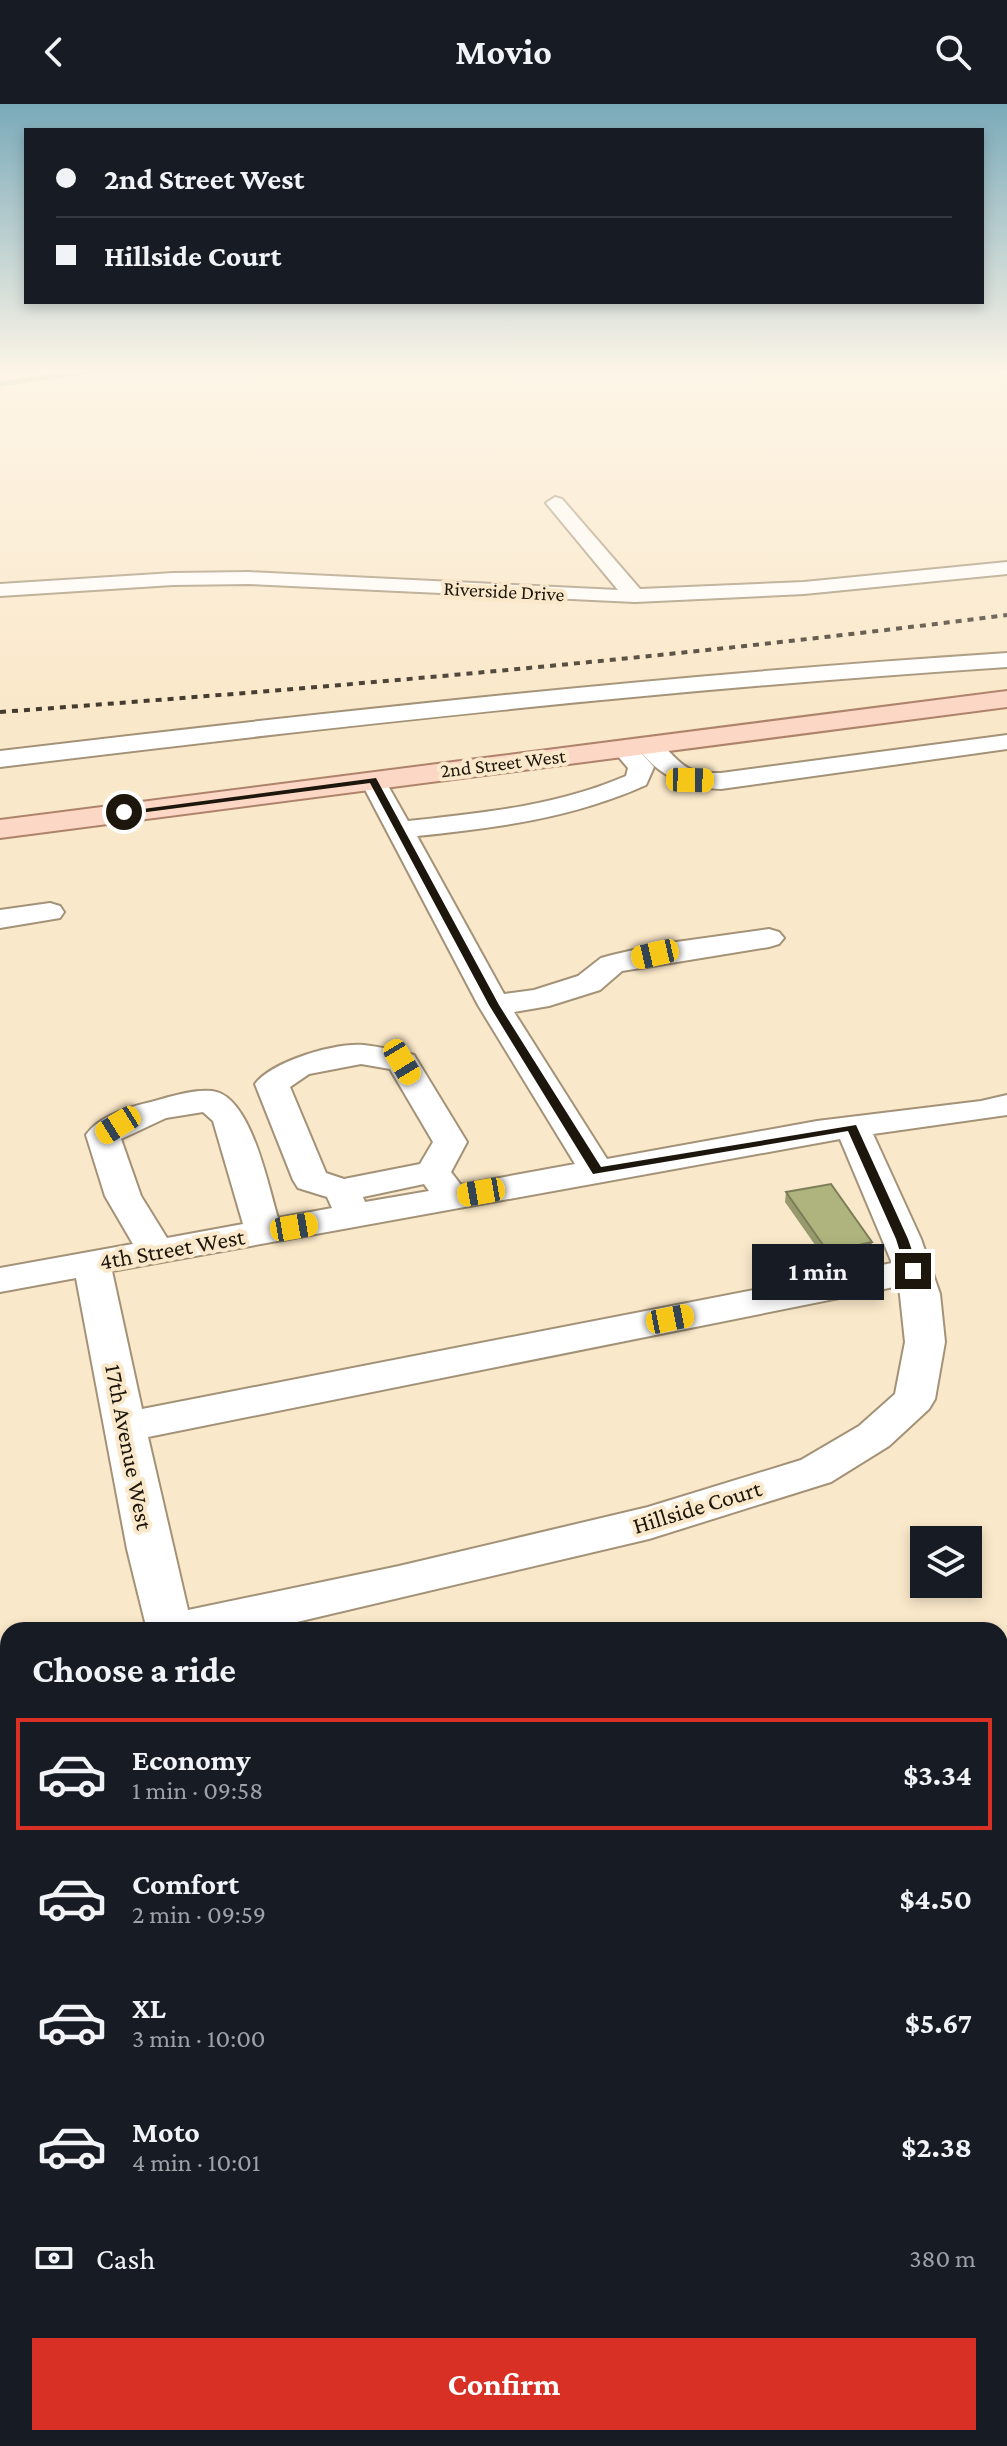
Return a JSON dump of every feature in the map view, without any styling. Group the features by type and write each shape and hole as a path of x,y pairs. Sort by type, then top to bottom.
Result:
{"main road":[{"name":"2nd Street West","path":"0,829 1007,696"}],"street":[{"path":"555,503 635,596"},
{"name":"Riverside Drive","path":"0,590 173,579 248,578 635,596 765,591 1007,568"},
{"path":"0,759 307,722 841,671 969,665 1007,660"},
{"path":"969,665 1007,696"},
{"path":"635,746 690,780 721,781 1007,742"},
{"path":"400,830 494,819 566,806 616,790 637,780 641,767 635,746"},
{"path":"373,780 494,1005 597,1171"},
{"path":"0,919 50,912"},
{"path":"494,1005 538,999 589,983 612,964 655,954 769,938"},
{"path":"348,1203 311,1180 272,1084 299,1066 361,1054 402,1062 450,1142 443,1185"},
{"path":"157,1251 131,1215 113,1174 103,1135 134,1115 177,1105 211,1101 229,1118 264,1232"},
{"name":"4th Street West","path":"0,1280 264,1232 348,1203 443,1185 597,1171 852,1127 1007,1105"},
{"name":"Hillside Court","path":"216,1622 399,1583 649,1523 816,1471 874,1436 914,1399 925,1342 921,1294 902,1239 852,1127"},
{"name":"17th Avenue West","path":"92,1264 149,1549 168,1622"},
{"path":"125,1427 913,1271"}],"building":[{"path":"831,1184 872,1242 828,1252 786,1192"}],"railway":[{"path":"0,712 504,670 756,645 1007,615"}],"route":[{"path":"124,812 373,780 494,1005 597,1171 852,1127 913,1271"}]}
